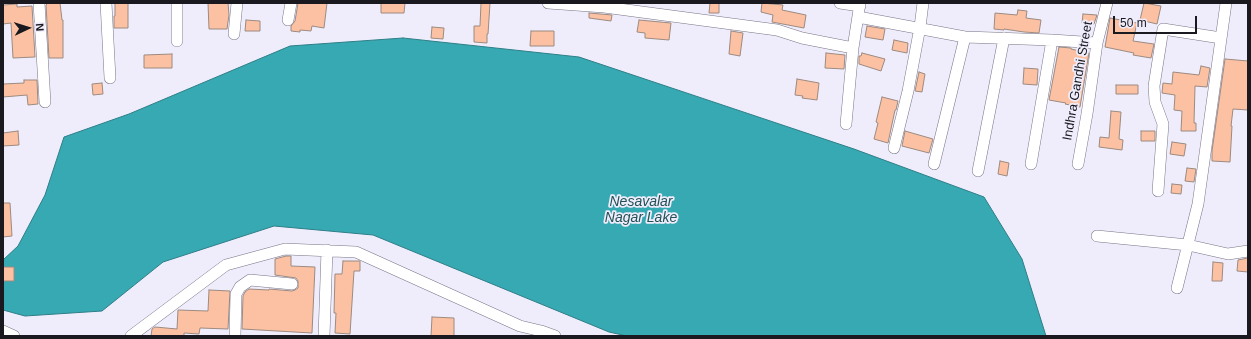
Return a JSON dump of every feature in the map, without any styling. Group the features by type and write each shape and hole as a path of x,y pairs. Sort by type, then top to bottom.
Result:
{"street":[{"path":"39,3 45,102"},
{"path":"106,3 110,78"},
{"path":"177,3 177,41"},
{"path":"234,34 237,3"},
{"path":"288,20 291,3"},
{"path":"548,3 588,4 777,30 802,38 853,48"},
{"path":"840,3 920,28 965,37 1097,43"},
{"path":"894,148 908,91 920,28 923,3"},
{"name":"Indhra Gandhi Street","path":"1078,164 1097,43 1107,3"},
{"path":"1177,288 1198,204 1226,3"},
{"path":"846,124 853,48 859,9"},
{"path":"1158,191 1163,124 1155,102 1154,86 1163,29 1221,38"},
{"path":"934,164 965,37"},
{"path":"978,171 1004,38"},
{"path":"1031,164 1052,40"},
{"path":"1097,236 1188,245 1228,254 1248,252"},
{"path":"131,336 226,265 285,249 356,252 520,326 540,334 555,336"},
{"path":"324,336 327,250"},
{"path":"235,336 236,294 240,287 250,280 292,284"},
{"path":"3,331 14,336"}],"water":[{"name":"Nesavalar Nagar Lake","path":"403,38 579,57 854,149 984,197 1022,259 1046,336 627,336 609,332 373,235 274,226 163,262 102,311 25,316 3,310 3,260 18,246 45,195 64,137 129,114 290,46"}],"building":[{"path":"47,3 60,3 63,20 63,58 49,58"},
{"path":"115,3 128,3 128,28 114,28"},
{"path":"208,3 228,3 229,15 227,29 209,29"},
{"path":"298,3 327,3 324,28 312,26 311,31 291,31 291,26 295,21"},
{"path":"381,3 405,3 404,13 381,13"},
{"path":"481,3 490,3 487,43 474,42 474,26 480,26"},
{"path":"710,3 719,3 719,13 709,13"},
{"path":"762,3 783,5 782,10 806,15 804,28 772,22 773,15 761,12"},
{"path":"1144,3 1161,6 1157,24 1140,20"},
{"path":"17,4 17,7 32,6 35,57 13,58 11,23 3,24 3,5"},
{"path":"1018,10 1027,11 1026,18 1041,20 1039,33 994,29 995,13 1017,15"},
{"path":"589,13 612,15 611,21 589,18"},
{"path":"1083,14 1097,15 1094,24 1082,23"},
{"path":"1110,18 1137,23 1133,41 1154,44 1151,58 1133,55 1134,53 1105,47"},
{"path":"246,20 260,21 260,31 245,31"},
{"path":"639,20 671,23 669,40 645,38 645,33 637,32"},
{"path":"867,26 885,29 883,40 865,37"},
{"path":"432,27 444,28 443,39 431,38"},
{"path":"531,31 554,31 554,46 530,46"},
{"path":"731,31 743,33 740,56 729,54"},
{"path":"894,40 908,43 907,53 892,50"},
{"path":"1059,47 1071,48 1089,53 1080,107 1049,100"},
{"path":"826,53 845,55 844,69 825,68"},
{"path":"862,53 885,59 881,71 859,64 859,56 861,56"},
{"path":"172,54 172,68 144,68 144,55"},
{"path":"1225,59 1248,61 1248,110 1233,109 1230,162 1212,161 1212,151"},
{"path":"1201,66 1210,68 1207,87 1195,86 1194,123 1196,123 1196,131 1181,131 1182,111 1174,110 1175,95 1162,93 1163,83 1172,84 1173,72 1199,75"},
{"path":"1024,68 1038,69 1037,85 1023,84"},
{"path":"919,72 925,74 922,92 915,91"},
{"path":"797,79 819,83 817,100 802,98 803,96 795,95"},
{"path":"24,80 37,80 38,104 28,105 27,95 3,97 3,84 24,83"},
{"path":"102,83 103,94 93,95 92,84"},
{"path":"1116,85 1138,85 1138,94 1116,94"},
{"path":"882,97 898,101 888,143 874,139 878,123 876,122"},
{"path":"1111,111 1121,112 1119,139 1123,140 1122,150 1099,147 1100,137 1109,138"},
{"path":"18,131 19,145 3,146 3,133"},
{"path":"905,131 933,139 929,153 902,146"},
{"path":"1141,131 1155,131 1155,141 1141,141"},
{"path":"1172,142 1186,144 1184,156 1170,154"},
{"path":"1000,161 1009,163 1007,176 998,174"},
{"path":"1187,168 1196,169 1194,182 1185,181"},
{"path":"1172,184 1182,185 1181,194 1171,193"},
{"path":"3,203 10,203 12,236 3,237"},
{"path":"291,256 291,266 315,267 312,333 242,329 243,296 249,289 292,291 298,288 298,281 296,278 275,275 275,259"},
{"path":"1248,258 1248,272 1237,271 1238,260"},
{"path":"343,261 360,261 360,271 354,271 350,334 335,333 335,274 342,274"},
{"path":"1213,262 1223,263 1222,281 1212,281"},
{"path":"3,267 14,267 14,281 3,281"},
{"path":"209,290 230,291 228,329 200,328 199,334 184,333 184,336 151,336 152,329 155,327 177,329 178,310 208,311"},
{"path":"432,317 454,318 454,336 431,336"}]}
